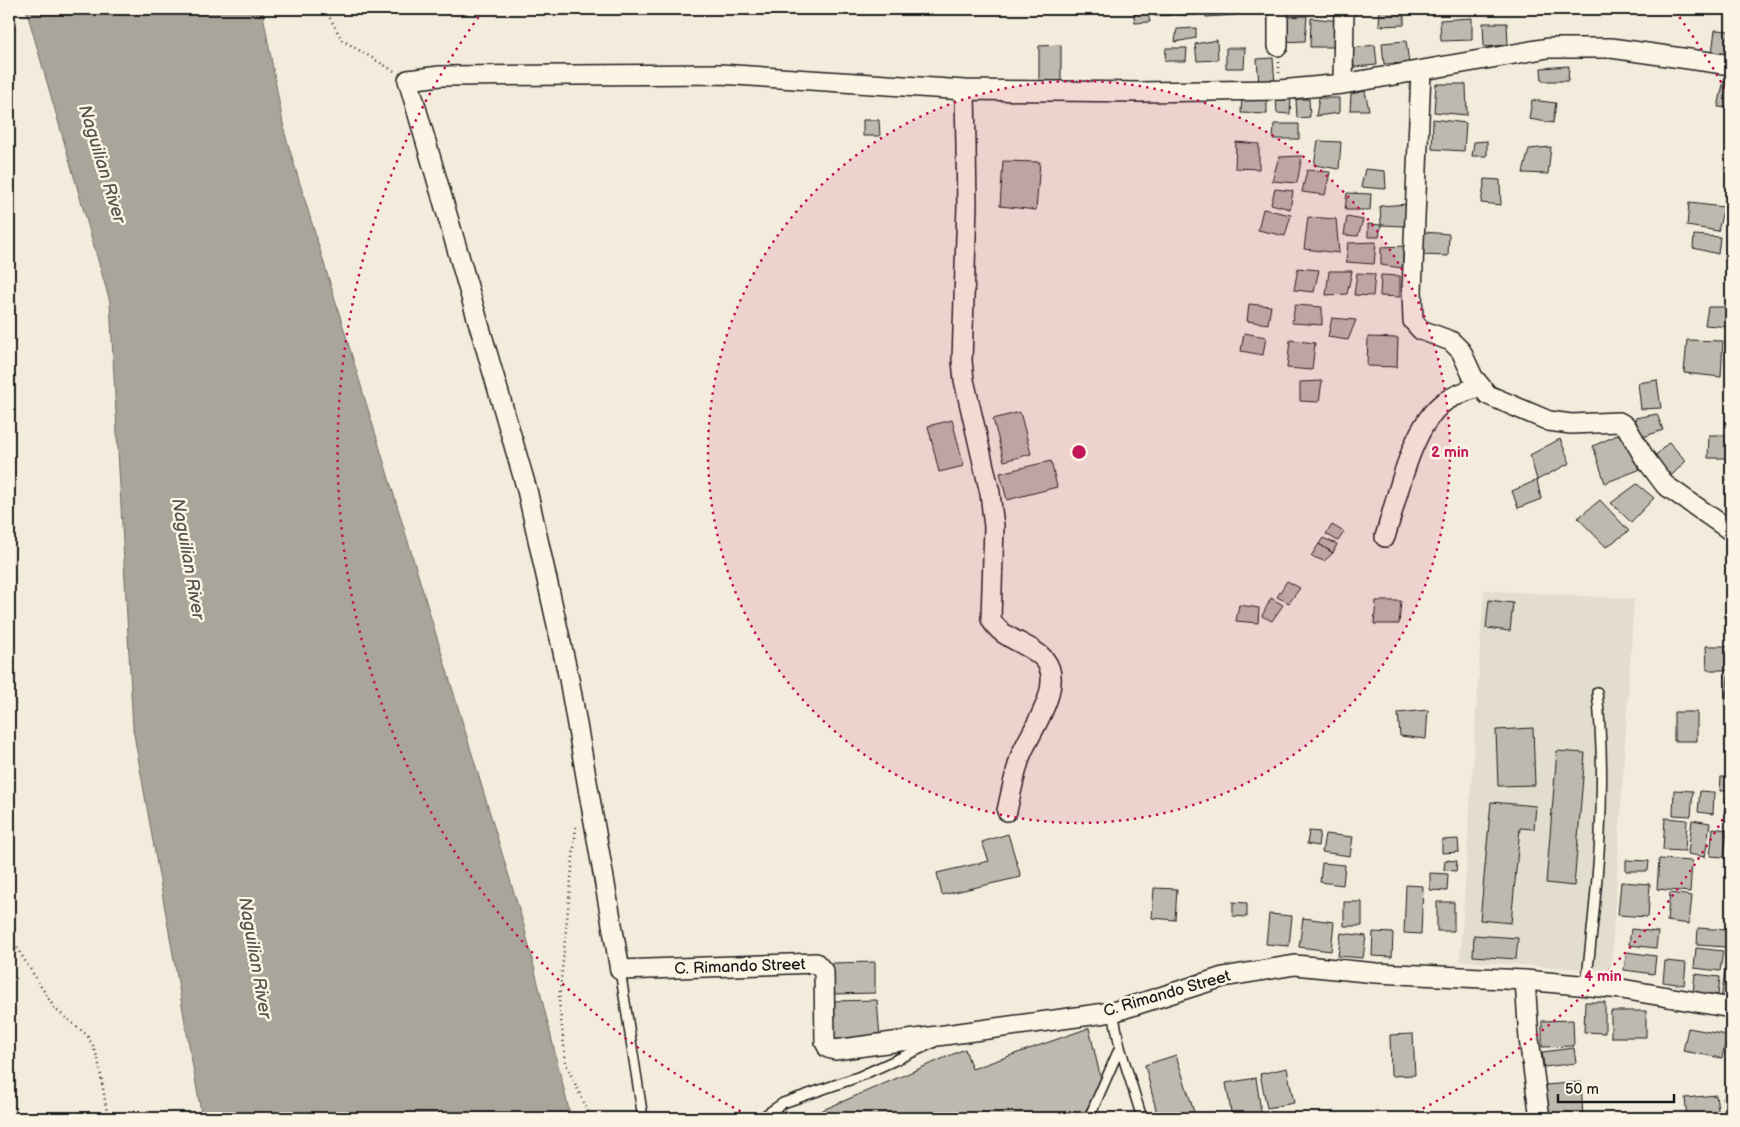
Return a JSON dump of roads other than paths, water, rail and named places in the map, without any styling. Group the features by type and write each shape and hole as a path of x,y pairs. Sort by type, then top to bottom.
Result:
{"street":[{"path":"1278,9 1278,46"},
{"path":"1343,84 1344,9"},
{"path":"620,970 569,679 528,490 408,80 440,76 719,74 965,90 1140,92 1280,90 1343,84 1548,48 1611,48 1731,65"},
{"path":"1421,71 1412,291 1413,321 1421,330 1451,341 1461,351 1479,386 1488,395 1549,421 1571,424 1619,422 1626,426 1644,457 1665,485 1731,530"},
{"path":"965,90 967,205 962,361 964,380 990,493 994,527 991,619 998,629 1044,659 1051,676 1050,694 1022,755 1007,811"},
{"path":"1385,537 1416,439 1427,419 1444,402 1479,386"},
{"name":"C. Rimando Street","path":"620,970 816,964 824,972 825,1042 828,1048 834,1050 1113,1012 1223,977 1295,965 1376,973 1525,980 1622,989 1731,1008"},
{"path":"1525,980 1528,1039 1540,1118"}],"lane":[{"path":"1586,986 1592,929 1599,816 1602,732 1597,692"},
{"path":"620,970 643,1118"},
{"path":"1113,1012 1120,1046 1142,1118"},
{"path":"760,1118 783,1103 858,1077 952,1034"},
{"path":"1088,1118 1120,1046"}],"water":[{"name":"Naguilian River","path":"26,9 262,9 285,134 524,926 571,1118 202,1118 133,729 110,302"}]}
